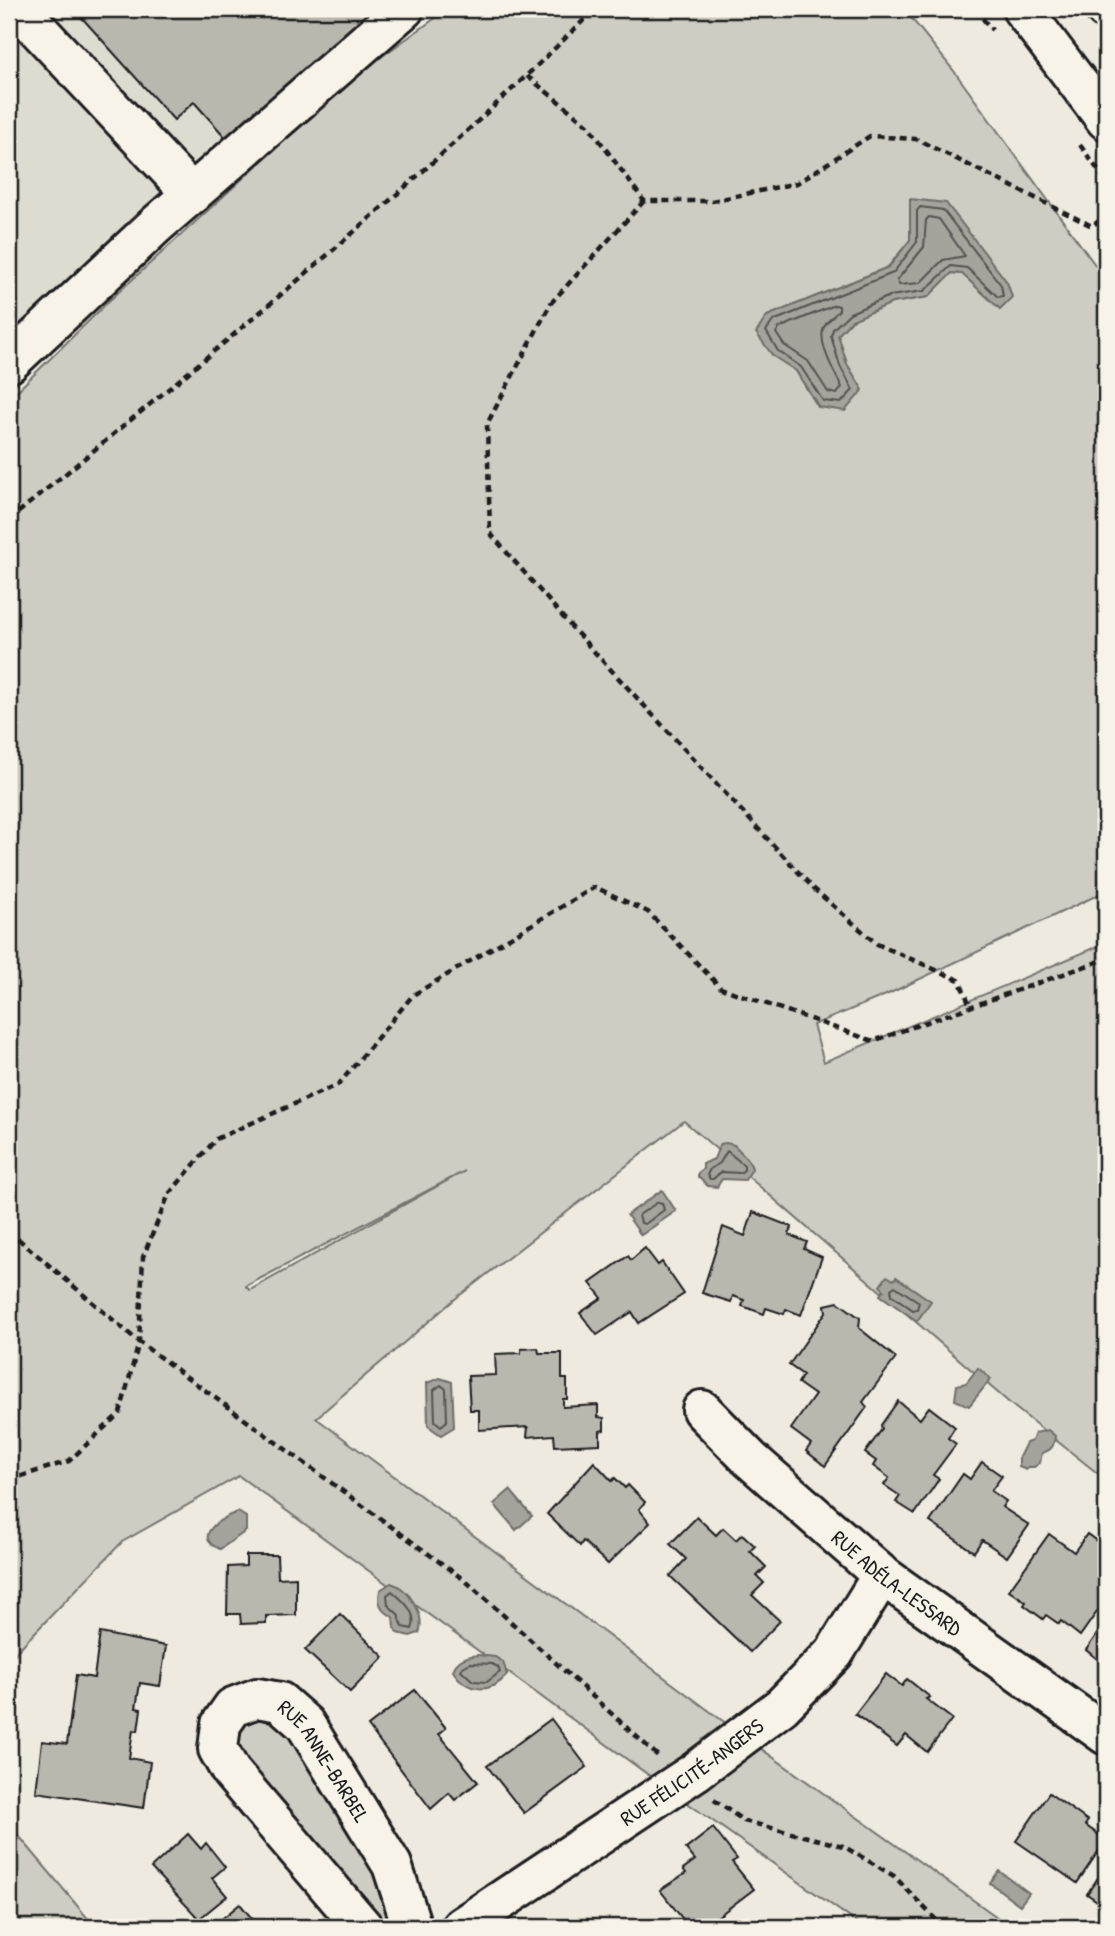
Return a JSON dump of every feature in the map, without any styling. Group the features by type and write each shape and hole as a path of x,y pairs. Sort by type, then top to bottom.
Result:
{"main road":[{"path":"19,9 192,194"},
{"path":"9,363 192,194 404,9"},
{"path":"1022,9 1092,120"},
{"name":"RUE ADÉLA-LESSARD","path":"702,1410 751,1460 882,1575 1106,1735"},
{"name":"RUE FÉLICITÉ-ANGERS","path":"461,1927 685,1780 782,1706 834,1653 882,1575"},
{"name":"RUE ANNE-BARBEL","path":"363,1927 231,1772 218,1749 220,1724 233,1707 257,1698 280,1702 305,1724 392,1866 412,1927"}],"path":[{"path":"9,520 264,310 527,76 595,9"},
{"path":"527,76 589,125 644,201"},
{"path":"1092,120 1106,181"},
{"path":"971,1007 959,979 877,944 814,889 575,631 490,533 487,424 551,303 644,201 712,201 797,183 870,135 916,139 1092,226 1106,216"},
{"path":"9,1480 69,1461 120,1413 139,1342 143,1257 169,1194 216,1139 339,1084 413,995 595,887 648,912 721,988 873,1041 1106,959"},
{"path":"9,1231 139,1342 467,1582 685,1780 744,1821 843,1846 894,1876 943,1927"}],"shaded area":[{"path":"9,9 417,9 9,383"},
{"path":"448,9 904,9 954,71 1106,280 1106,891 886,995 813,1025 824,1062 1106,943 1106,1480 1013,1406 684,1121 455,1299 316,1418 743,1736 1011,1927 863,1927 669,1790 239,1476 122,1542 9,1662 9,399 110,300 356,75","holes":["910,240 1012,297 962,274 951,273 928,297 892,303 852,320 838,335 847,364 862,390 818,407 767,316 888,267","465,1171 250,1290 246,1287 246,1286"]},
{"path":"280,1702 412,1927 363,1927 221,1724"},
{"path":"9,1824 95,1927 9,1927"}],"water":[{"path":"910,199 946,203 1007,282 1012,297 1000,309 962,274 952,273 928,297 892,303 852,320 838,335 847,364 863,390 845,411 819,407 796,371 773,356 756,333 767,316 889,267 910,240"},
{"path":"726,1143 739,1150 752,1169 745,1180 722,1179 717,1187 708,1186 698,1177 698,1173 703,1169 703,1164 714,1159 720,1144"},
{"path":"662,1190 676,1211 641,1235 627,1215"},
{"path":"887,1276 894,1280 896,1277 931,1301 917,1321 880,1295 884,1290 880,1286"},
{"path":"978,1368 991,1379 969,1406 955,1400 957,1385 966,1383"},
{"path":"440,1378 452,1382 454,1427 441,1435 428,1426 427,1383"},
{"path":"1048,1430 1055,1436 1054,1442 1050,1449 1042,1453 1040,1463 1026,1470 1019,1467 1019,1457 1026,1443 1032,1441 1035,1433"},
{"path":"510,1490 532,1516 516,1530 494,1504"},
{"path":"238,1512 246,1517 246,1531 220,1549 212,1544 208,1533 212,1528 224,1518"},
{"path":"391,1583 404,1590 418,1610 421,1626 419,1633 410,1636 398,1633 393,1617 381,1606 380,1590"},
{"path":"478,1655 495,1657 503,1662 507,1675 487,1688 465,1684 453,1671 454,1667 462,1659"},
{"path":"999,1871 1029,1893 1020,1905 990,1883"}],"building":[{"path":"74,9 389,9 235,148 194,102 174,120"},
{"path":"753,1212 792,1227 789,1235 807,1242 804,1249 822,1257 801,1315 786,1309 784,1314 766,1308 764,1314 742,1306 744,1300 733,1296 731,1302 702,1293 723,1227 745,1236"},
{"path":"645,1248 658,1265 662,1262 684,1294 639,1323 632,1312 597,1335 580,1313 602,1298 590,1283 628,1256 631,1260"},
{"path":"838,1302 860,1318 859,1328 896,1358 863,1402 867,1407 825,1466 806,1451 811,1444 791,1429 815,1395 798,1383 803,1375 789,1365 826,1312 825,1305"},
{"path":"538,1348 539,1353 562,1353 562,1379 567,1379 567,1399 563,1399 563,1407 598,1405 598,1417 604,1418 600,1444 555,1446 554,1435 527,1437 528,1427 479,1430 479,1410 470,1410 468,1376 496,1375 495,1354 521,1353 521,1349"},
{"path":"898,1401 920,1419 929,1407 955,1427 948,1438 956,1444 933,1475 939,1479 915,1514 896,1502 900,1496 884,1485 889,1478 873,1466 876,1461 865,1453"},
{"path":"594,1462 612,1481 615,1478 625,1488 628,1485 645,1502 639,1509 650,1523 608,1564 583,1541 580,1546 547,1514"},
{"path":"982,1462 1002,1476 991,1491 1006,1501 1002,1507 1029,1525 1007,1557 982,1540 974,1552 930,1522 963,1474 970,1479"},
{"path":"697,1517 716,1535 723,1528 736,1540 742,1534 755,1546 750,1551 766,1567 757,1576 764,1583 752,1595 780,1621 750,1652 670,1576 686,1559 670,1544"},
{"path":"1049,1534 1074,1552 1087,1534 1106,1548 1106,1564 1098,1575 1106,1581 1106,1599 1080,1636 1061,1621 1059,1624 1046,1615 1043,1619 1009,1590"},
{"path":"246,1555 277,1555 278,1578 296,1577 296,1615 266,1616 266,1623 241,1624 240,1614 227,1614 228,1567 246,1566"},
{"path":"340,1614 384,1657 350,1692 305,1650"},
{"path":"1106,1621 1106,1666 1086,1650"},
{"path":"100,1633 166,1646 160,1686 140,1683 136,1708 141,1709 138,1731 133,1730 129,1758 150,1762 144,1808 36,1792 42,1741 67,1744 76,1675 94,1678"},
{"path":"886,1674 902,1686 907,1679 930,1697 926,1699 952,1719 927,1752 906,1735 897,1746 855,1714"},
{"path":"415,1690 446,1728 439,1734 478,1782 455,1800 449,1793 431,1809 368,1726"},
{"path":"551,1719 587,1767 524,1813 487,1766"},
{"path":"1049,1793 1088,1821 1085,1825 1106,1840 1077,1883 1016,1841"},
{"path":"713,1828 737,1859 732,1862 754,1889 704,1927 689,1927 660,1890 686,1873 683,1869 695,1860 686,1849"},
{"path":"188,1834 201,1849 206,1843 225,1867 212,1878 227,1896 199,1919 151,1868"},
{"path":"1106,1866 1106,1907 1087,1894"},
{"path":"240,1904 259,1927 212,1927"}]}
